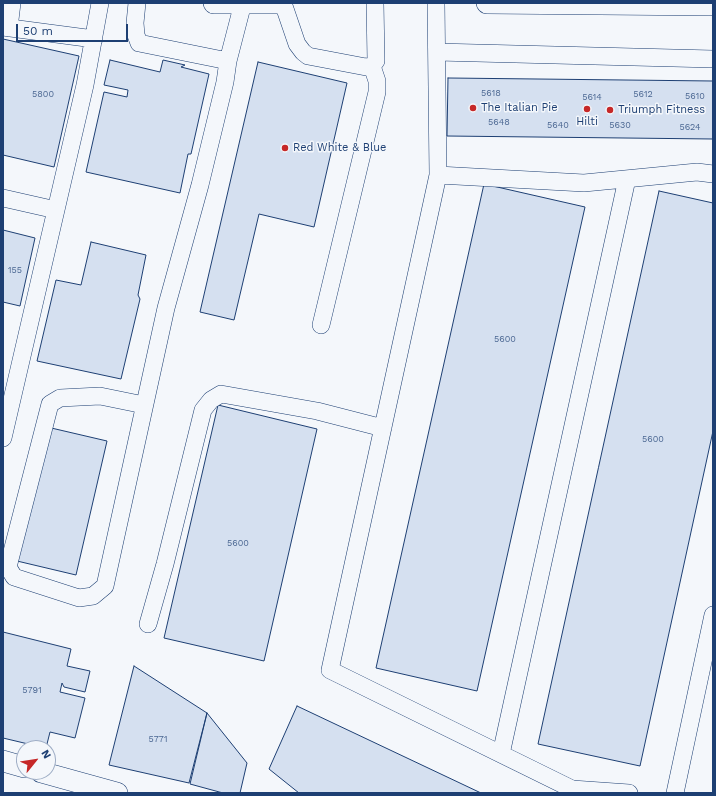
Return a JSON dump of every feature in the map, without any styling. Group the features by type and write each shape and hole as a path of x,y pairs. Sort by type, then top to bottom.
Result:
{"main road":[{"path":"214,3 282,3"},
{"path":"486,3 633,3 713,5"},
{"path":"3,761 16,765"},
{"path":"56,776 117,793"}],"lane":[{"path":"12,3 6,28 94,39"},
{"path":"3,438 85,85 100,3"},
{"path":"137,3 135,23 136,35 139,43 228,61"},
{"path":"144,405 100,396 60,398 50,404 8,567 14,577 79,598 93,596 105,586 166,308 200,184 225,82 228,61 242,3"},
{"path":"282,3 297,44 308,56 366,68 372,66 376,61 375,3"},
{"path":"436,3 438,175 330,670 572,789 629,793"},
{"path":"437,52 713,59"},
{"path":"321,325 377,92 377,81 372,66"},
{"path":"438,175 584,183 697,172 713,174"},
{"path":"501,754 627,179"},
{"path":"3,198 56,210"},
{"path":"148,624 165,564 203,410 210,400 221,394 316,411 383,428"},
{"path":"675,793 713,615"}],"building":[{"path":"3,39 79,56 54,167 3,155"},
{"path":"110,60 160,72 163,60 185,65 181,67 209,74 191,154 188,154 180,193 86,172 104,92 127,97 128,90 104,85"},
{"name":"Red White & Blue","path":"258,62 347,83 314,227 259,214 234,320 200,312"},
{"path":"448,78 713,81 713,139 447,136"},
{"path":"484,184 585,207 477,691 376,668"},
{"path":"659,191 713,203 713,431 640,766 538,744"},
{"path":"3,230 35,238 20,306 3,302"},
{"path":"91,242 146,255 138,295 140,299 121,379 37,361 56,280 81,285"},
{"path":"218,405 317,429 264,661 164,638"},
{"path":"47,427 107,441 76,575 17,561"},
{"path":"3,632 71,649 67,666 90,671 85,692 64,687 62,683 60,692 85,698 75,738 50,732 48,740 16,741 3,738"},
{"path":"134,666 207,713 189,783 109,765"},
{"path":"297,706 481,793 299,793 269,769"},
{"path":"207,713 247,763 240,793 223,793 190,784"}],"place":[{"name":"The Italian Pie","path":"473,108"},
{"name":"Hilti","path":"587,109"},
{"name":"Triumph Fitness","path":"610,110"},
{"name":"Red White & Blue","path":"285,148"}]}
